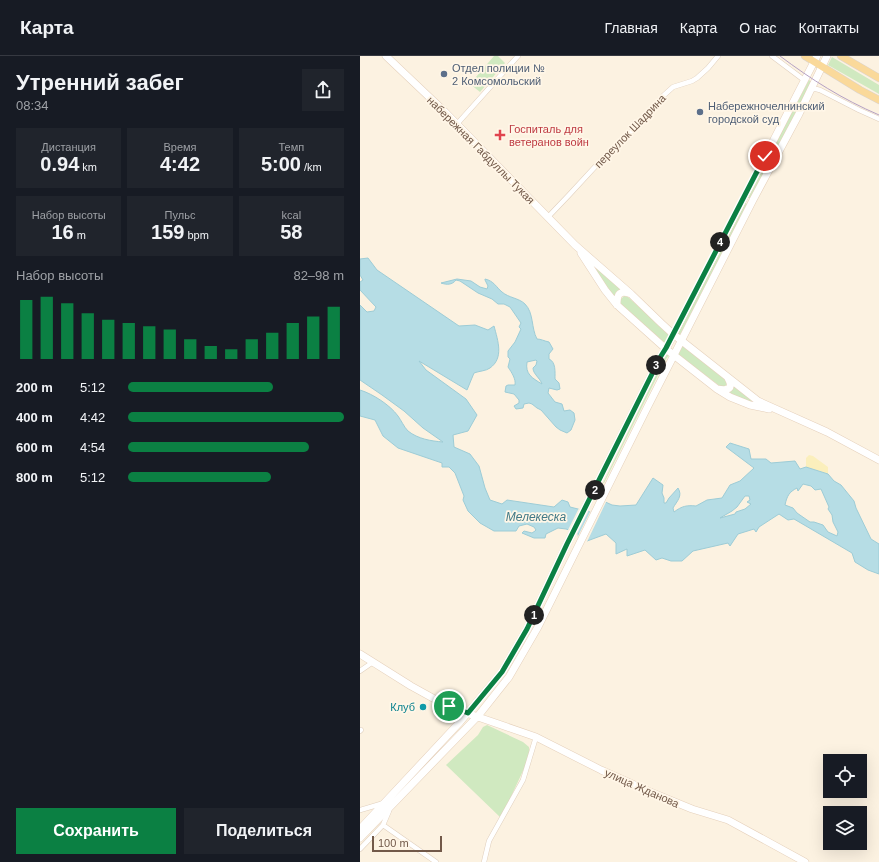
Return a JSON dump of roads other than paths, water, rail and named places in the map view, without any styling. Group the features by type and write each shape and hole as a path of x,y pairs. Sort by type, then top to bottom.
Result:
{"main road":[{"name":"набережная Габдуллы Тукая","path":"386,56 456,124 575,245 631,294 673,334 758,401 827,432 879,460"},
{"path":"805,56 815,59 822,67 879,100"},
{"path":"360,829 388,804 478,716 510,677 538,627 608,485 827,56"},
{"path":"841,56 879,78"},
{"path":"360,838 502,672 524,635 567,544 661,356 815,59"},
{"path":"745,194 746,201 749,202 753,200"},
{"name":"набережная Габдуллы Тукая","path":"575,245 617,305 674,355 717,389 730,397 743,403 779,411"},
{"path":"617,305 618,296 620,293 625,292 631,294"},
{"path":"717,389 728,389 731,384 728,378"},
{"name":"улица Жданова","path":"360,654 411,686 449,706 536,737 601,770 648,791 692,809 728,820 805,862"}],"street":[{"path":"456,124 518,56"},
{"name":"переулок Шадрина","path":"548,217 605,156 622,142 673,86 692,81 697,78 718,56"},
{"path":"772,56 804,80"},
{"path":"811,89 820,90 859,110 879,118"},
{"path":"360,671 373,662"},
{"path":"484,862 489,841 523,780 536,737"},
{"path":"360,810 388,804 383,825 360,849"},
{"path":"383,825 433,861"}],"water":[{"name":"Мелекеска","path":"368,258 377,270 459,326 475,325 488,330 494,326 499,349 497,359 488,369 474,373 467,390 419,361 426,370 466,399 477,415 468,431 453,435 454,447 470,454 479,466 490,500 502,504 507,500 554,507 562,500 568,502 570,507 594,513 599,499 612,505 636,505 653,478 663,485 662,493 664,503 666,503 678,488 680,496 673,508 674,512 685,506 696,506 707,500 722,498 730,485 740,481 754,468 726,447 730,443 749,449 751,459 766,459 771,463 795,461 800,469 806,467 828,474 834,481 841,485 854,501 871,539 879,544 879,574 868,570 855,562 852,553 794,519 788,520 779,514 759,527 756,532 754,529 738,534 730,546 728,543 693,551 682,561 671,561 662,558 656,560 645,550 627,556 627,549 616,554 616,543 606,534 579,544 578,533 566,529 558,528 546,534 545,538 534,538 522,533 524,531 532,533 536,530 534,527 527,524 519,526 516,531 494,531 480,523 468,511 455,473 449,467 442,467 442,463 398,448 383,436 375,420 360,416 360,390 376,397 391,408 408,431 412,434 425,439 443,442 423,428 404,411 360,380 360,305 367,312 374,311 376,307 360,290 360,282 363,280 360,275 360,259","holes":["803,484 811,486 815,490 821,489 838,532 837,536 828,532 823,525 810,522 797,513 793,508 785,505 790,493 797,488 798,491","745,496 749,496 750,500 747,502 751,504 735,514 720,518 737,507"]},
{"path":"457,279 471,281 480,287 487,289 488,286 485,279 493,283 505,294 520,300 525,304 530,312 537,339 549,342 553,349 549,354 549,359 553,362 555,379 559,383 560,389 557,390 549,388 548,393 555,402 562,404 564,411 570,410 574,413 575,420 571,430 567,433 560,430 541,410 532,404 524,404 523,408 516,409 514,406 519,403 519,400 514,394 505,392 506,386 515,385 514,378 508,367 510,359 508,357 508,351 515,342 521,329 519,327 521,323 510,307 504,304 498,304 460,281 456,280 449,284 441,283","holes":["537,361 533,370 542,384 532,378 527,370 527,362"]}],"tram line":[{"path":"780,56 828,88 879,115"}],"place":[{"name":"Отдел полиции № 2 Комсомольский","path":"444,74"},
{"name":"Набережночелнинский городской суд","path":"700,112"},
{"name":"Госпиталь для ветеранов войн","path":"500,135"},
{"name":"Клуб","path":"423,707"}]}
